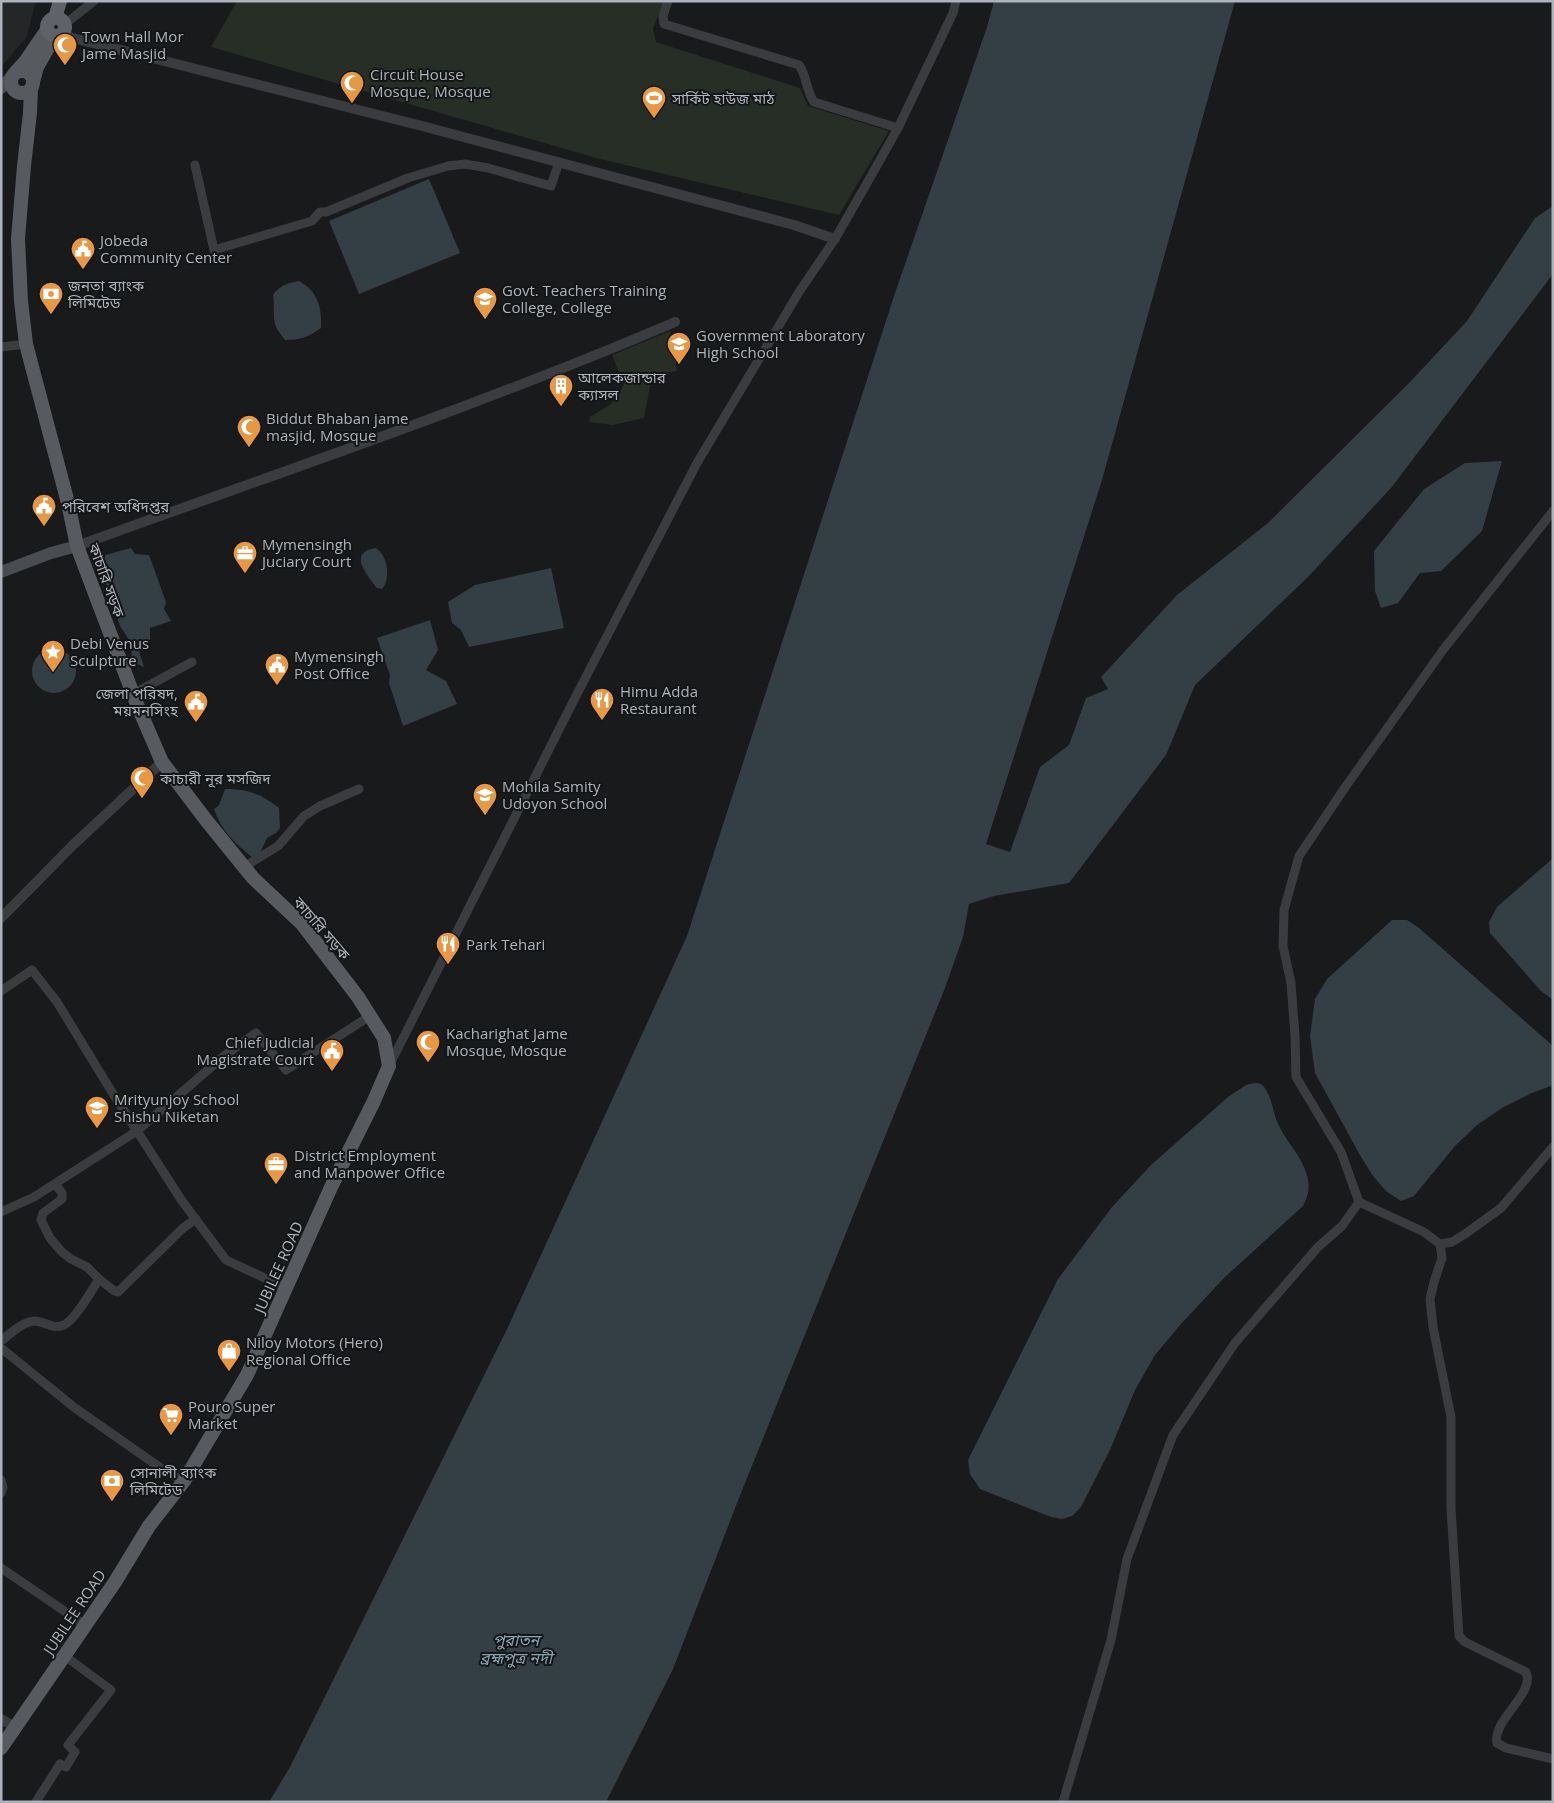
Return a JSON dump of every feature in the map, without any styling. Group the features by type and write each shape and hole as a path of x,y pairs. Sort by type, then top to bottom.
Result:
{"highway":[{"path":"56,29 60,1"}],"main road":[{"path":"14,74 22,70 28,73 17,90 11,83 14,74 56,29"},
{"name":"কাচারি সড়ক","path":"56,29 37,67 17,90 30,113 18,238 21,301 26,344 68,503 77,546 133,694 162,762 253,878 302,924 358,997 384,1038 389,1066"},
{"path":"1,572 51,553 77,546"},
{"name":"JUBILEE ROAD","path":"1,1748 115,1582 149,1526 184,1481 247,1376 332,1185 373,1103 389,1066"}],"street":[{"path":"56,29 94,1"},
{"path":"668,1 663,16 664,24 799,66 803,71 810,96 814,102 898,128"},
{"path":"389,1066 697,463 799,292 835,239 898,128 956,1"},
{"path":"56,29 794,225 835,239"},
{"path":"195,165 214,250 312,222 320,212 326,212 408,178 448,166 465,164 488,168 551,186 559,162"},
{"path":"77,546 410,426 583,361 675,322"},
{"path":"1,347 26,344"},
{"path":"1553,511 1443,650 1298,856 1284,910 1283,946 1292,983 1296,1077 1341,1152 1359,1202 1424,1232 1440,1244 1442,1258 1430,1299 1433,1327 1451,1417 1451,1508 1458,1632 1465,1642 1526,1672 1528,1676 1523,1690 1498,1730 1497,1743 1506,1748 1553,1759"},
{"path":"133,694 192,662"},
{"path":"1,918 73,845 162,762"},
{"path":"244,867 278,846 304,816 320,806 360,789"},
{"path":"1,991 32,970 57,1002 137,1131 226,1260 286,1288"},
{"path":"1,1212 34,1197 137,1131 224,1056 256,1033 286,1070 370,1016"},
{"path":"1440,1244 1452,1242 1501,1208 1553,1147"},
{"path":"55,1184 62,1193 62,1199 42,1213 41,1220 50,1238 71,1260 86,1268 118,1292 183,1228 196,1219"},
{"path":"1063,1802 1110,1640 1127,1559 1173,1436 1235,1343 1318,1247 1342,1226 1359,1202"},
{"path":"1,1342 17,1328 32,1322 55,1327 66,1324 74,1316 99,1279"},
{"path":"1,1348 76,1408 165,1471 184,1481"},
{"path":"1,1480 3,1487 1,1493"},
{"path":"1,1568 85,1625"},
{"path":"36,1802 60,1764 66,1767 75,1752 68,1746 111,1690 65,1656"},
{"path":"1,1719 15,1727"}],"shaded area":[{"path":"1,1 36,1 26,38 1,67"},
{"name":"সার্কিট হাউজ মাঠ","path":"237,1 664,1 653,29 656,42 800,88 808,106 889,131 839,215 600,159 211,47"},
{"path":"670,331 677,371 652,376 644,418 613,425 589,422 590,417 611,404 624,385 612,355"}],"water":[{"name":"পুরাতন ব্রহ্মপুত্র নদী","path":"994,1 1235,1 1102,480 986,844 1010,852 1040,767 1069,745 1086,698 1108,689 1101,677 1177,595 1268,523 1410,382 1467,321 1535,218 1553,206 1553,274 1391,488 1307,578 1195,685 1166,755 1069,883 994,896 969,904 963,937 945,988 739,1498 673,1669 606,1802 269,1802 290,1767 508,1327 687,936 895,293 987,27"},
{"path":"429,179 460,253 359,294 329,221"},
{"path":"299,281 311,290 318,301 321,313 321,328 304,337 285,340 275,323 273,295 284,285"},
{"path":"1502,461 1482,531 1441,571 1420,573 1398,603 1381,608 1375,591 1374,551 1424,489 1465,463"},
{"path":"131,548 135,554 149,555 166,602 164,609 171,621 150,628 150,641 138,648 144,667 132,662 131,643 120,626 104,577 105,555"},
{"path":"376,548 383,556 387,568 387,580 382,589 377,588 369,577 362,565 361,559 367,550"},
{"path":"551,568 564,628 469,647 461,630 452,623 448,602 475,585"},
{"path":"430,620 438,650 426,670 446,681 457,704 403,726 389,683 390,675 377,638"},
{"path":"54,649 66,653 72,659 76,671 72,683 66,689 54,693 42,689 36,683 32,671 36,659 42,653"},
{"path":"225,789 254,793 267,799 279,808 280,828 276,833 267,838 260,853 253,858 230,836 217,817 214,809 219,805"},
{"path":"1553,858 1553,1000 1541,991 1490,933 1489,922 1497,907"},
{"path":"1392,920 1407,920 1419,928 1553,1046 1553,1083 1551,1086 1502,1108 1477,1125 1455,1146 1414,1196 1401,1201 1386,1191 1373,1176 1361,1157 1315,1073 1310,1036 1315,999 1327,979"},
{"path":"1261,1084 1265,1088 1279,1126 1300,1159 1306,1173 1309,1187 1303,1206 1224,1278 1155,1355 1135,1390 1110,1450 1081,1507 1072,1516 1062,1519 1051,1517 980,1489 970,1474 968,1460 1058,1279 1112,1207 1151,1165 1228,1097 1246,1085"}],"place":[{"name":"Town Hall Mor Jame Masjid","path":"65,66"},
{"name":"Circuit House Mosque, Mosque","path":"352,104"},
{"name":"সার্কিট হাউজ মাঠ","path":"654,119"},
{"name":"Jobeda Community Center","path":"83,270"},
{"name":"জনতা ব্যাংক লিমিটেড","path":"51,315"},
{"name":"Govt. Teachers Training College, College","path":"485,320"},
{"name":"Government Laboratory High School","path":"679,365"},
{"name":"আলেকজান্ডার ক্যাসল","path":"561,407"},
{"name":"Biddut Bhaban jame masjid, Mosque","path":"249,448"},
{"name":"পরিবেশ অধিদপ্তর","path":"44,527"},
{"name":"Mymensingh Juciary Court","path":"245,574"},
{"name":"Debi Venus Sculpture","path":"53,673"},
{"name":"Mymensingh Post Office","path":"277,686"},
{"name":"Himu Adda Restaurant","path":"602,721"},
{"name":"জেলা পরিষদ, ময়মনসিংহ","path":"196,723"},
{"name":"কাচারী নূর মসজিদ","path":"142,799"},
{"name":"Mohila Samity Udoyon School","path":"485,816"},
{"name":"Park Tehari","path":"448,965"},
{"name":"Kacharighat Jame Mosque, Mosque","path":"428,1063"},
{"name":"Chief Judicial Magistrate Court","path":"332,1072"},
{"name":"Mrityunjoy School Shishu Niketan","path":"97,1129"},
{"name":"District Employment and Manpower Office","path":"276,1185"},
{"name":"Niloy Motors (Hero) Regional Office","path":"229,1372"},
{"name":"Pouro Super Market","path":"171,1436"},
{"name":"সোনালী ব্যাংক লিমিটেড","path":"112,1502"}]}
